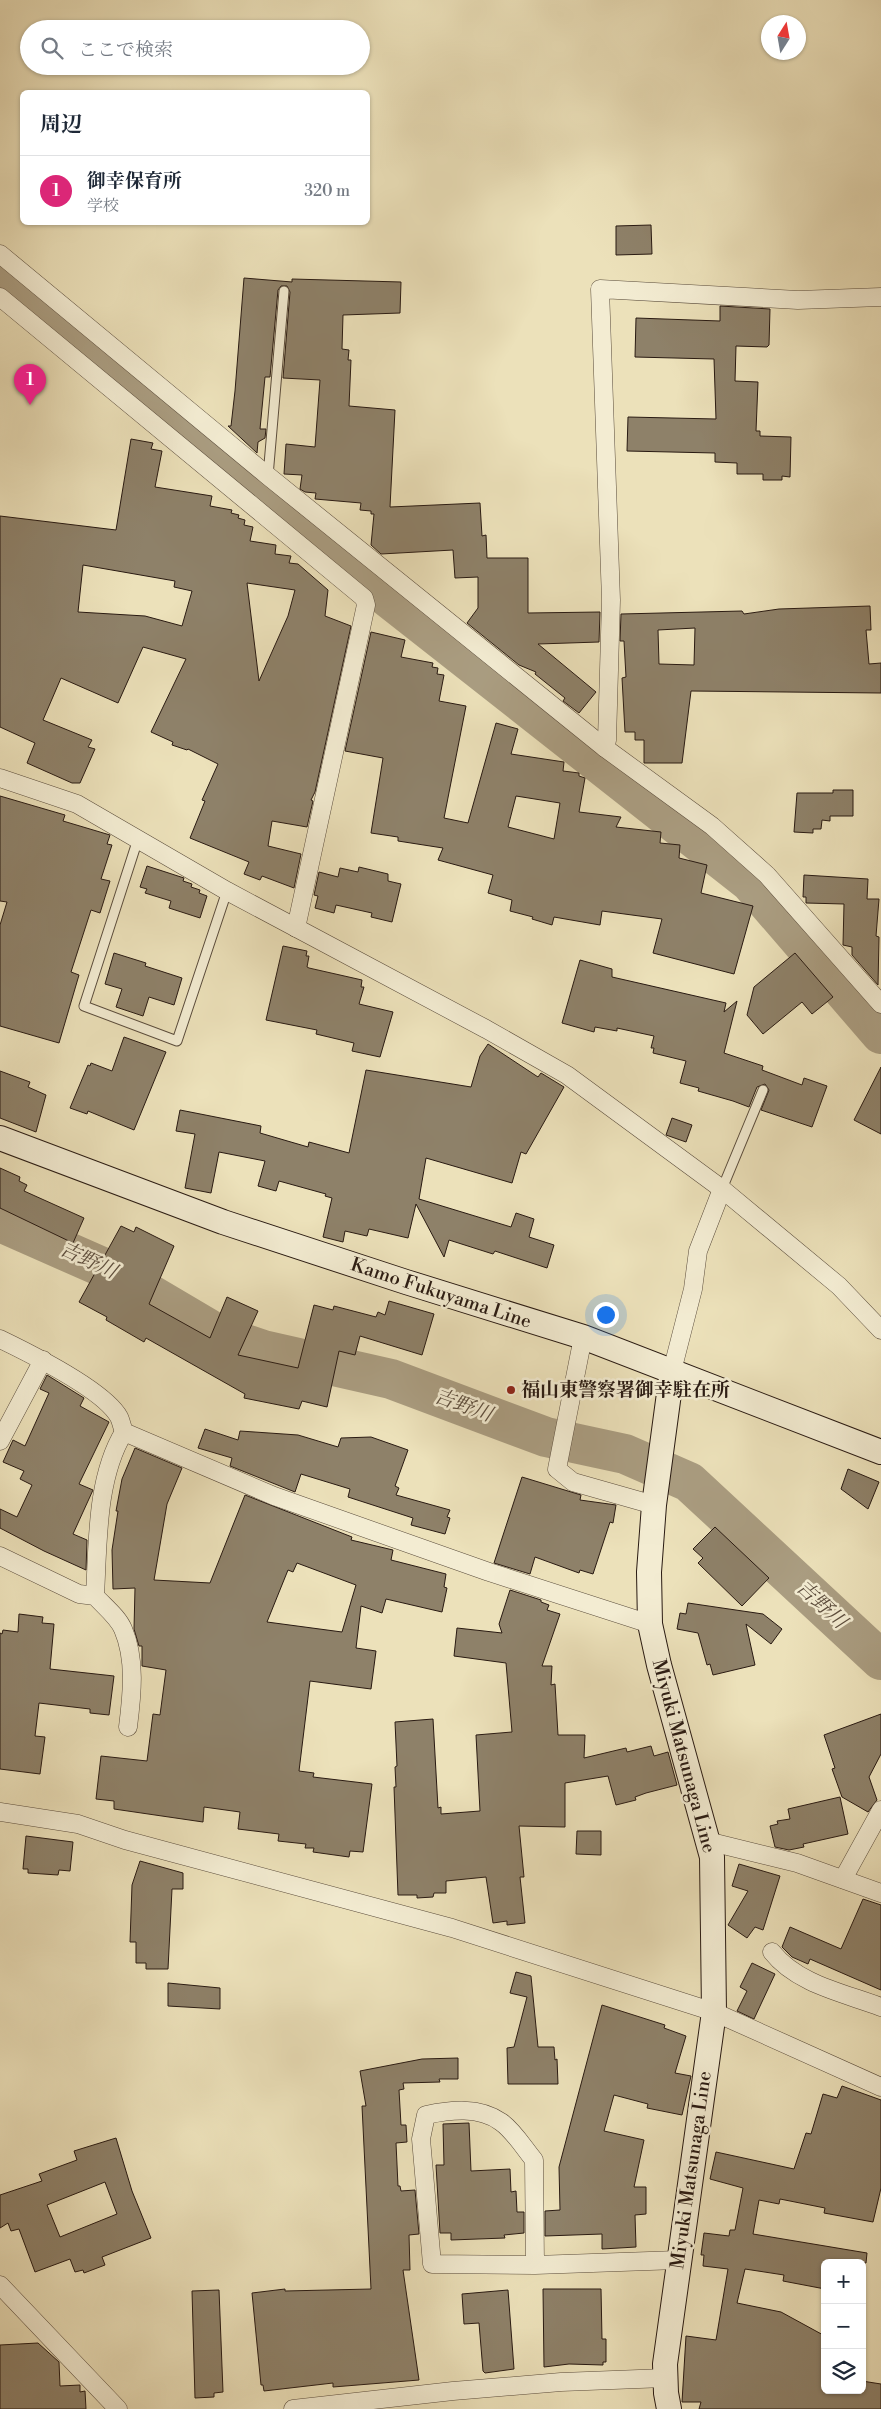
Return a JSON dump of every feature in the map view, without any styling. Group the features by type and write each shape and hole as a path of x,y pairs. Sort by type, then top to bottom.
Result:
{"main road":[{"name":"Kamo Fukuyama Line","path":"0,1138 223,1222 583,1337 881,1452"},
{"name":"Miyuki Matsunaga Line","path":"669,2409 665,2378 678,2260 714,2012 712,1857 659,1665 650,1624 649,1572 656,1494 672,1371"}],"street":[{"path":"0,254 268,476 605,748 712,826 767,875 881,1004"},
{"path":"605,748 607,740 610,600 600,289 798,300 881,297"},
{"path":"0,297 364,598 366,605 296,928"},
{"path":"0,778 77,804 227,891 486,1029 567,1076 722,1189 839,1286 881,1330"},
{"path":"672,1371 693,1289 698,1251 722,1189"},
{"path":"583,1337 557,1469 573,1482 656,1494"},
{"path":"0,1339 43,1360 102,1398 119,1416 124,1432 114,1448 100,1512 95,1596"},
{"path":"0,1442 43,1360"},
{"path":"124,1432 274,1496 488,1572 650,1624"},
{"path":"0,1556 79,1594 95,1596 123,1628 129,1652 132,1688 128,1727"},
{"path":"843,1879 881,1810"},
{"path":"0,1812 78,1824 125,1840 452,1928 714,2012 881,2087"},
{"path":"707,1841 796,1863 881,1893"},
{"path":"772,1952 783,1966 802,1978 881,2007"},
{"path":"535,2265 534,2160 501,2122 480,2112 450,2110 426,2116 421,2139 432,2264 535,2265 678,2260"},
{"path":"0,2285 118,2409"},
{"path":"293,2409 551,2382 665,2378"}],"lane":[{"path":"268,476 284,291"},
{"path":"138,839 84,1006 177,1041 227,891"},
{"path":"722,1189 763,1090"}],"building":[{"path":"651,225 652,254 616,255 616,226"},
{"path":"244,278 292,282 292,279 401,282 400,313 343,315 342,349 349,350 348,360 351,360 349,406 395,410 390,507 480,503 482,536 486,535 487,558 528,558 528,613 600,612 599,642 538,644 596,692 579,713 563,701 565,698 535,674 536,672 519,665 467,623 478,608 478,577 455,578 453,550 381,554 371,545 374,514 371,514 371,511 360,510 361,503 315,499 316,493 305,492 300,489 302,475 284,474 286,444 315,447 320,380 283,378 290,292 287,286 281,286 278,290 270,377 265,377 260,429 266,429 265,438 258,442 257,453 228,426 231,426 235,391"},
{"path":"720,306 770,309 769,345 767,347 736,346 735,381 758,382 756,431 760,431 760,436 791,437 790,477 782,476 782,480 763,480 763,474 737,474 737,463 715,462 715,453 627,451 628,417 716,419 714,359 635,357 636,318 720,321"},
{"path":"131,439 153,443 151,449 162,451 155,487 212,496 210,506 232,510 231,513 239,515 238,518 245,520 244,525 253,527 250,541 276,545 275,554 291,556 289,563 298,564 328,590 325,616 351,626 315,792 311,800 313,801 307,827 272,821 268,846 301,854 294,888 262,876 260,880 244,874 249,862 190,838 205,801 202,800 218,764 188,749 172,745 173,742 151,732 186,659 143,647 118,703 61,678 43,720 92,740 88,747 95,749 80,783 72,783 27,763 35,743 0,727 0,516 116,530","holes":["83,565 175,581 174,587 192,591 182,626 145,616 78,612","247,583 295,590 288,616 259,681"]},
{"path":"870,606 871,630 866,630 869,664 881,663 881,693 691,691 682,763 644,763 644,740 635,740 635,732 625,732 622,678 626,677 624,641 620,641 621,614 742,611 744,614 779,609","holes":["695,628 694,665 659,664 658,630"]},
{"path":"371,632 405,640 401,657 433,663 432,667 438,668 437,674 444,675 439,701 466,706 444,818 468,823 496,723 518,729 511,754 564,762 563,771 579,773 579,776 585,778 579,812 621,817 616,827 661,832 660,843 680,845 679,858 707,865 701,893 753,906 734,974 653,953 662,919 602,911 600,925 554,917 552,925 532,919 533,917 510,911 512,900 488,893 493,875 438,860 443,848 398,841 398,837 371,833 383,758 345,751","holes":["516,796 560,803 554,839 508,827"]},
{"path":"833,790 853,790 853,816 830,816 830,821 822,820 821,829 813,829 813,833 794,832 797,793 833,793"},
{"path":"0,796 65,815 63,821 110,835 107,844 112,845 101,879 110,881 100,913 91,910 71,972 79,975 59,1043 0,1026 0,925 7,902 0,901"},
{"path":"147,866 184,878 183,881 192,884 191,887 200,890 199,893 207,896 200,918 169,908 171,901 145,893 147,889 140,887"},
{"path":"359,867 388,874 388,881 401,884 392,922 371,917 372,913 336,905 334,913 315,908 318,896 314,895 319,872 338,877 340,868 358,872"},
{"path":"804,875 868,879 867,899 879,899 876,936 879,937 878,985 852,955 852,947 843,945 844,904 806,903 806,897 803,897"},
{"path":"283,946 307,951 306,956 309,956 307,967 309,968 362,980 361,987 364,987 359,1004 393,1012 380,1057 352,1051 354,1043 316,1034 317,1030 266,1020"},
{"path":"114,953 146,963 145,966 182,978 174,1005 149,997 143,1016 116,1007 122,989 105,984"},
{"path":"795,953 833,997 812,1014 802,1002 763,1034 747,1015 754,987"},
{"path":"580,960 612,969 612,977 726,1003 724,1012 737,1001 724,1053 763,1066 762,1070 802,1085 804,1078 827,1086 812,1127 761,1110 769,1090 765,1084 757,1087 749,1107 698,1091 699,1088 680,1083 686,1061 653,1053 654,1048 651,1048 654,1036 617,1028 617,1031 595,1027 594,1032 562,1023"},
{"path":"124,1037 166,1052 134,1130 88,1111 87,1114 70,1108 88,1065 90,1066 91,1063 112,1071"},
{"path":"488,1044 538,1077 541,1073 564,1087 526,1154 521,1152 512,1183 426,1158 419,1199 511,1227 516,1213 534,1219 529,1237 554,1245 547,1268 495,1251 493,1254 449,1240 444,1257 416,1204 408,1238 369,1229 367,1236 345,1231 343,1242 323,1237 332,1198 325,1196 326,1194 279,1181 276,1191 258,1186 265,1161 219,1152 211,1193 185,1188 195,1134 176,1131 180,1110 261,1126 260,1133 308,1147 309,1142 349,1153 366,1070 471,1087 480,1056"},
{"path":"881,1067 881,1134 854,1120"},
{"path":"0,1071 30,1082 28,1087 46,1095 36,1132 0,1118"},
{"path":"672,1118 692,1125 686,1142 666,1135"},
{"path":"0,1168 20,1177 19,1181 27,1185 24,1191 84,1218 73,1243 0,1208"},
{"path":"121,1226 134,1232 136,1227 174,1246 149,1304 210,1338 227,1297 258,1311 238,1355 298,1368 314,1305 333,1310 334,1306 376,1317 378,1312 385,1315 389,1301 434,1314 422,1355 360,1336 355,1355 339,1351 327,1407 302,1401 299,1409 244,1398 245,1394 146,1338 144,1342 106,1320 107,1317 79,1302"},
{"path":"47,1375 84,1398 80,1406 109,1422 79,1484 93,1490 73,1534 87,1540 86,1570 0,1528 0,1509 17,1517 32,1485 20,1479 24,1471 3,1462 13,1440 25,1446 49,1393 40,1389"},
{"path":"205,1429 238,1440 240,1431 298,1435 338,1447 341,1438 371,1437 408,1450 395,1486 399,1488 396,1495 450,1510 447,1517 450,1518 445,1534 411,1525 413,1518 348,1497 350,1489 301,1474 295,1492 230,1466 232,1458 198,1448"},
{"path":"135,1448 182,1468 167,1504 154,1580 210,1583 245,1495 352,1537 351,1540 393,1550 391,1560 446,1574 444,1587 447,1588 442,1612 386,1599 382,1613 361,1606 356,1648 376,1651 371,1689 310,1681 299,1771 314,1773 313,1777 372,1784 363,1852 350,1851 349,1857 313,1852 314,1848 305,1848 306,1844 278,1841 279,1834 238,1829 240,1812 204,1807 203,1822 114,1809 114,1801 96,1799 101,1756 147,1761 153,1714 160,1715 166,1670 142,1666 142,1646 139,1646 134,1629 135,1588 113,1589 112,1550 122,1479","holes":["297,1563 356,1585 342,1632 267,1622 288,1570 293,1572"]},
{"path":"848,1469 879,1482 868,1509 841,1489"},
{"path":"522,1477 581,1495 580,1500 616,1505 613,1523 610,1522 593,1574 580,1570 579,1573 535,1557 530,1574 494,1563"},
{"path":"715,1527 769,1578 742,1606 698,1563 703,1558 693,1549"},
{"path":"510,1590 541,1600 541,1602 549,1605 547,1610 560,1614 542,1666 552,1666 551,1685 555,1684 558,1735 585,1735 584,1758 626,1748 627,1752 651,1746 654,1756 668,1752 677,1785 646,1793 635,1797 636,1800 616,1805 608,1776 565,1783 565,1827 519,1826 524,1877 520,1877 525,1923 507,1925 507,1921 493,1923 486,1877 446,1881 446,1893 434,1893 433,1897 417,1898 417,1895 398,1895 394,1787 396,1787 395,1767 397,1766 395,1722 433,1719 438,1808 441,1807 441,1814 480,1811 476,1735 512,1732 506,1663 454,1656 457,1628 502,1633 499,1624"},
{"path":"688,1603 763,1614 782,1629 771,1644 746,1624 755,1665 713,1675 710,1664 707,1665 698,1633 677,1629 680,1613 686,1614"},
{"path":"19,1614 43,1617 42,1623 54,1624 50,1669 114,1676 109,1715 90,1713 90,1709 39,1703 35,1736 45,1737 40,1774 0,1769 0,1633 2,1634 3,1630 18,1632"},
{"path":"881,1714 881,1754 869,1777 877,1800 868,1812 842,1797 832,1769 835,1768 824,1735"},
{"path":"840,1797 848,1834 803,1844 804,1847 789,1850 775,1847 770,1826 778,1824 777,1821 790,1819 788,1809"},
{"path":"577,1831 601,1831 601,1855 576,1854"},
{"path":"26,1836 73,1842 70,1871 59,1870 58,1875 28,1873 28,1869 23,1869"},
{"path":"140,1861 183,1873 183,1889 172,1889 168,1969 146,1969 146,1963 136,1963 136,1942 130,1942 132,1885"},
{"path":"739,1864 780,1876 763,1930 755,1927 747,1938 728,1925 748,1891 732,1886"},
{"path":"863,1899 881,1905 881,1990 810,1959 808,1964 792,1957 782,1947 790,1927 841,1949"},
{"path":"752,1963 775,1974 754,2019 737,2011 747,1991 740,1987"},
{"path":"516,1972 531,1976 538,2047 554,2047 555,2060 557,2059 558,2084 508,2084 507,2048 514,2047 527,1997 510,1993"},
{"path":"168,1983 220,1988 220,2009 168,2006"},
{"path":"602,2005 665,2025 664,2028 686,2036 675,2073 691,2076 682,2115 647,2108 648,2104 614,2095 604,2131 644,2140 634,2187 646,2187 646,2214 635,2215 636,2247 602,2249 602,2234 545,2236 545,2211 560,2210 559,2167"},
{"path":"458,2058 458,2079 439,2079 440,2082 403,2083 404,2089 399,2090 401,2125 406,2125 407,2142 396,2143 398,2186 400,2186 401,2191 415,2190 419,2234 409,2235 410,2270 403,2270 419,2380 333,2387 333,2383 264,2391 263,2385 261,2385 252,2293 285,2289 285,2291 371,2289 362,2106 366,2106 360,2071 422,2059"},
{"path":"842,2086 881,2100 881,2188 873,2222 824,2213 825,2208 780,2199 779,2204 759,2200 753,2234 867,2253 866,2263 866,2259 821,2259 821,2288 783,2281 784,2275 745,2269 737,2303 781,2312 821,2334 821,2394 866,2394 866,2382 881,2384 881,2409 699,2409 701,2402 682,2402 686,2336 716,2340 728,2269 703,2266 704,2255 701,2255 704,2233 729,2236 730,2230 735,2230 743,2188 710,2179 716,2152 794,2169 806,2133 811,2134 823,2094 837,2098"},
{"path":"469,2123 471,2171 510,2169 511,2192 516,2191 517,2212 524,2212 524,2233 504,2235 505,2238 451,2240 451,2233 440,2233 436,2165 444,2165 443,2124"},
{"path":"116,2138 132,2191 151,2238 102,2257 105,2265 84,2273 83,2270 75,2272 70,2259 35,2272 19,2229 11,2231 8,2223 0,2228 0,2195 42,2181 39,2174 77,2160 74,2151","holes":["105,2182 117,2214 60,2237 47,2205"]},
{"path":"543,2289 601,2289 602,2339 606,2339 606,2362 603,2362 603,2365 569,2364 544,2367"},
{"path":"219,2290 223,2392 214,2393 214,2397 195,2398 192,2291"},
{"path":"508,2290 514,2369 485,2373 483,2371 479,2323 464,2324 462,2294"},
{"path":"38,2343 59,2362 60,2386 80,2385 80,2392 85,2391 86,2409 0,2409 0,2345"}],"waterway":[{"path":"0,280 311,537 750,882 881,1034"},
{"name":"吉野川","path":"0,1222 109,1270 219,1335 263,1350 391,1379 546,1437 625,1454 689,1482 881,1660"}],"place":[{"name":"御幸保育所","path":"30,405"},
{"name":"福山東警察署御幸駐在所","path":"511,1390"}]}
